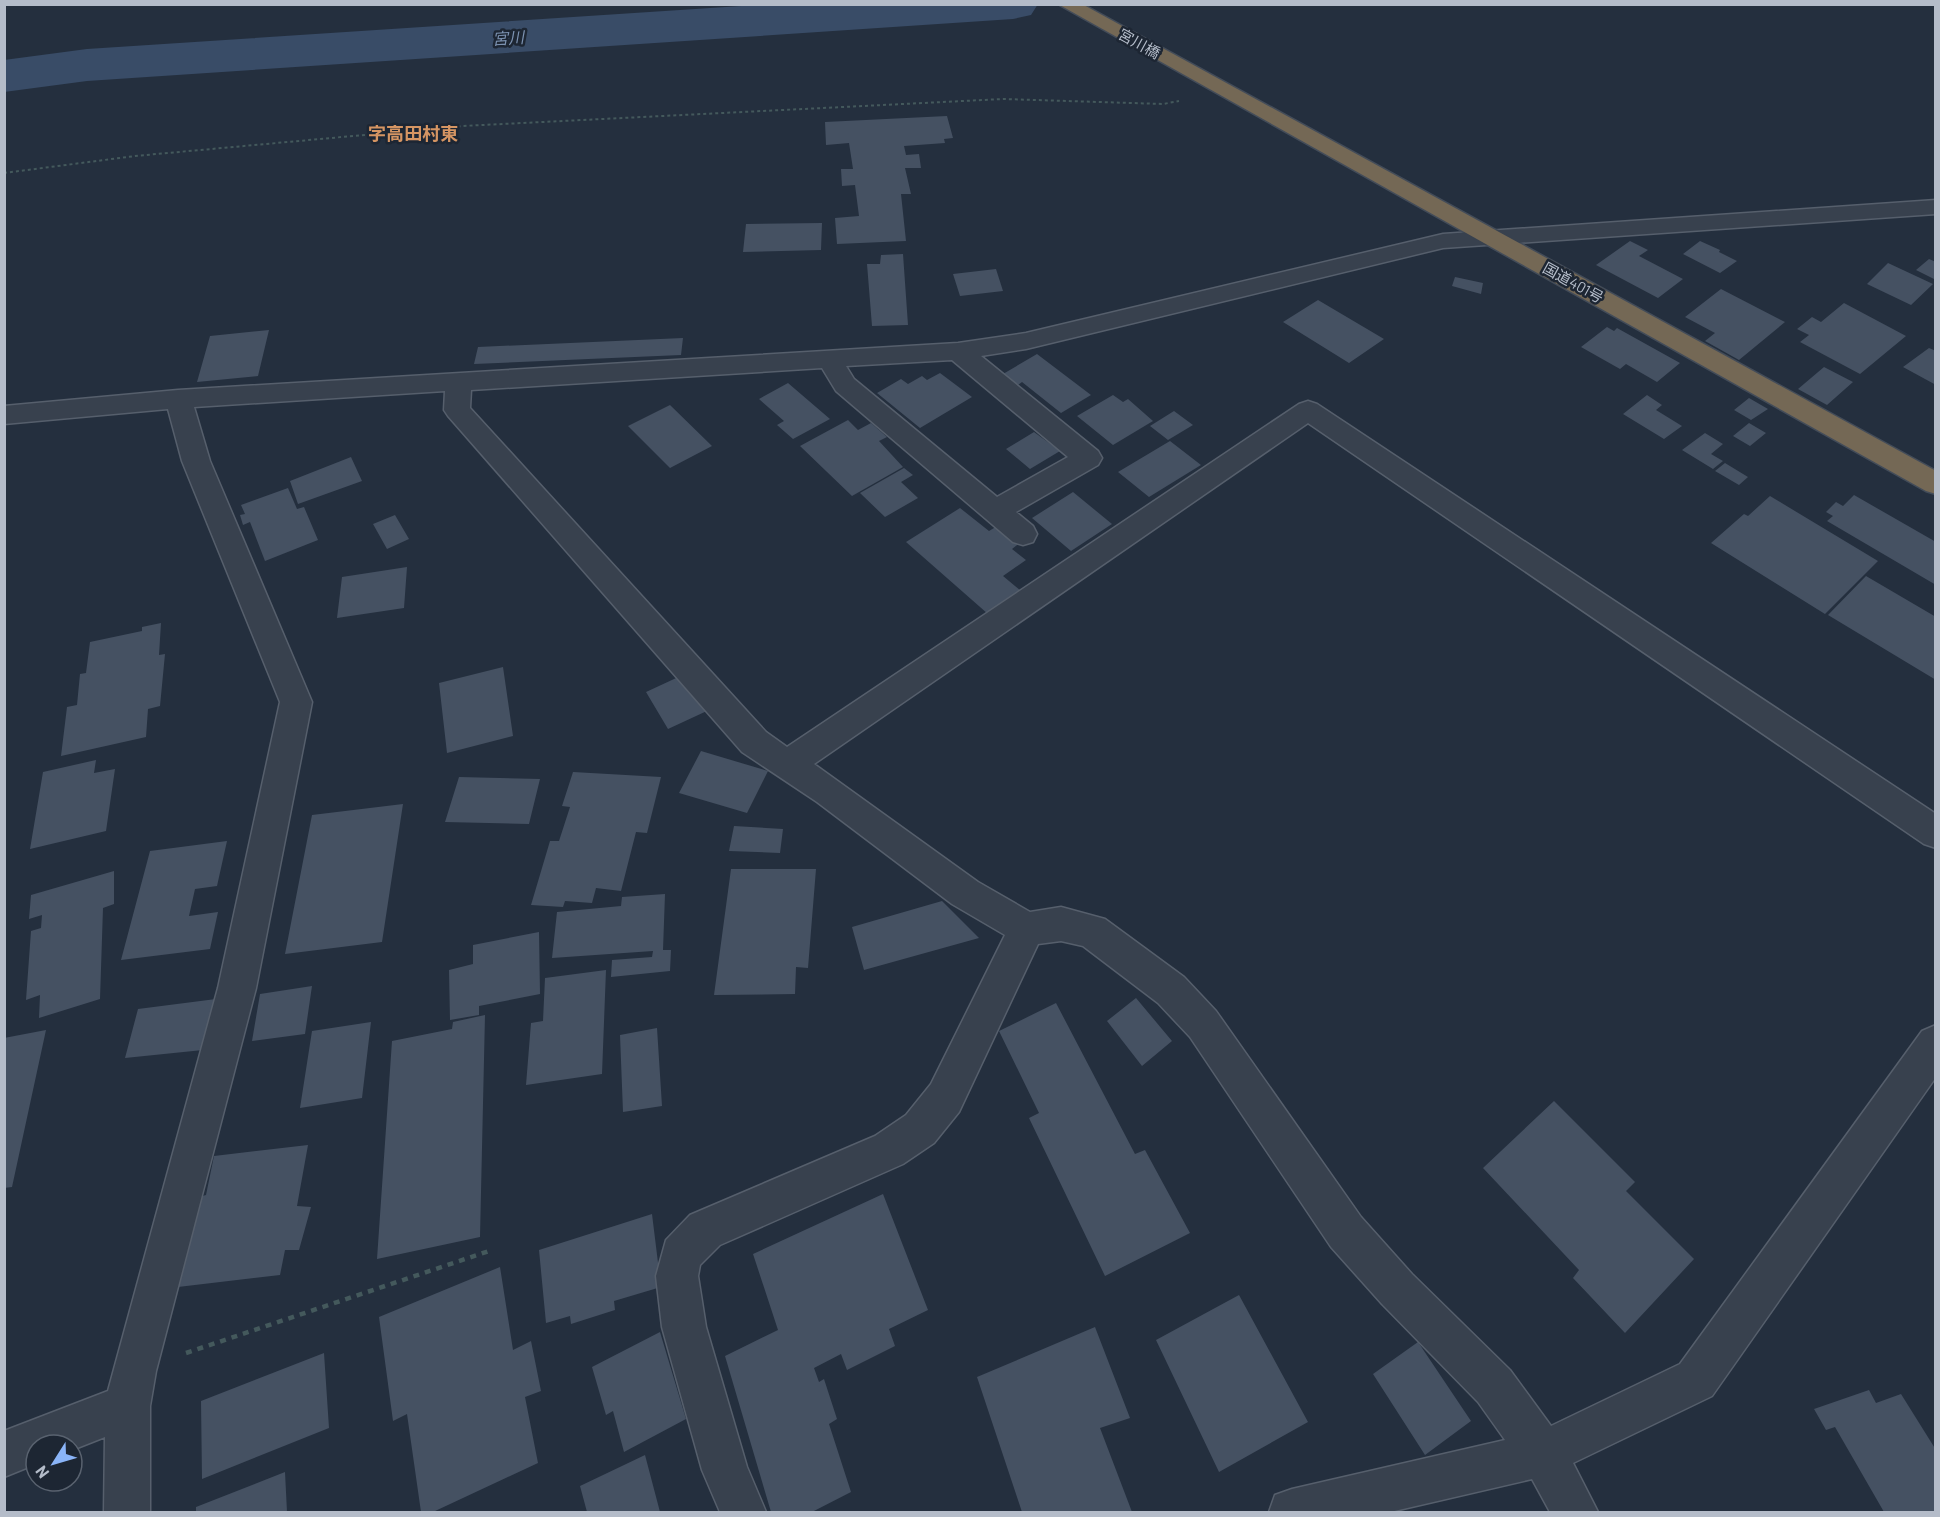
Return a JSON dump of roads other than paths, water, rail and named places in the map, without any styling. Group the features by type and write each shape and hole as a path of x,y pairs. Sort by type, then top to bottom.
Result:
{"highway":[{"name":"宮川橋","path":"1067,4 1219,88"},
{"name":"国道401号","path":"1219,88 1935,484"}],"street":[{"path":"4,415 178,399 458,384 958,351 1026,341 1443,241 1935,207"},
{"path":"958,351 1088,458 995,511"},
{"path":"829,359 846,385 1023,534"},
{"path":"458,384 457,410 754,742 788,764 965,893 1027,929 1061,924 1092,931 1172,990 1203,1024 1346,1232 1397,1289 1494,1386 1543,1454 1575,1512"},
{"path":"127,1512 131,1388 237,988 296,702 196,461 178,399"},
{"path":"788,764 1308,410 1935,833"},
{"path":"743,1512 725,1470 684,1327 676,1276 681,1255 705,1230 889,1150 920,1129 945,1098 1027,929"},
{"path":"1292,1512 1543,1454 1696,1380 1935,1044"},
{"path":"4,1454 131,1388"}],"waterway":[{"name":"宮川","path":"4,76 87,65 1013,4"}],"district":[{"name":"字高田村東","path":"413,134"}]}
